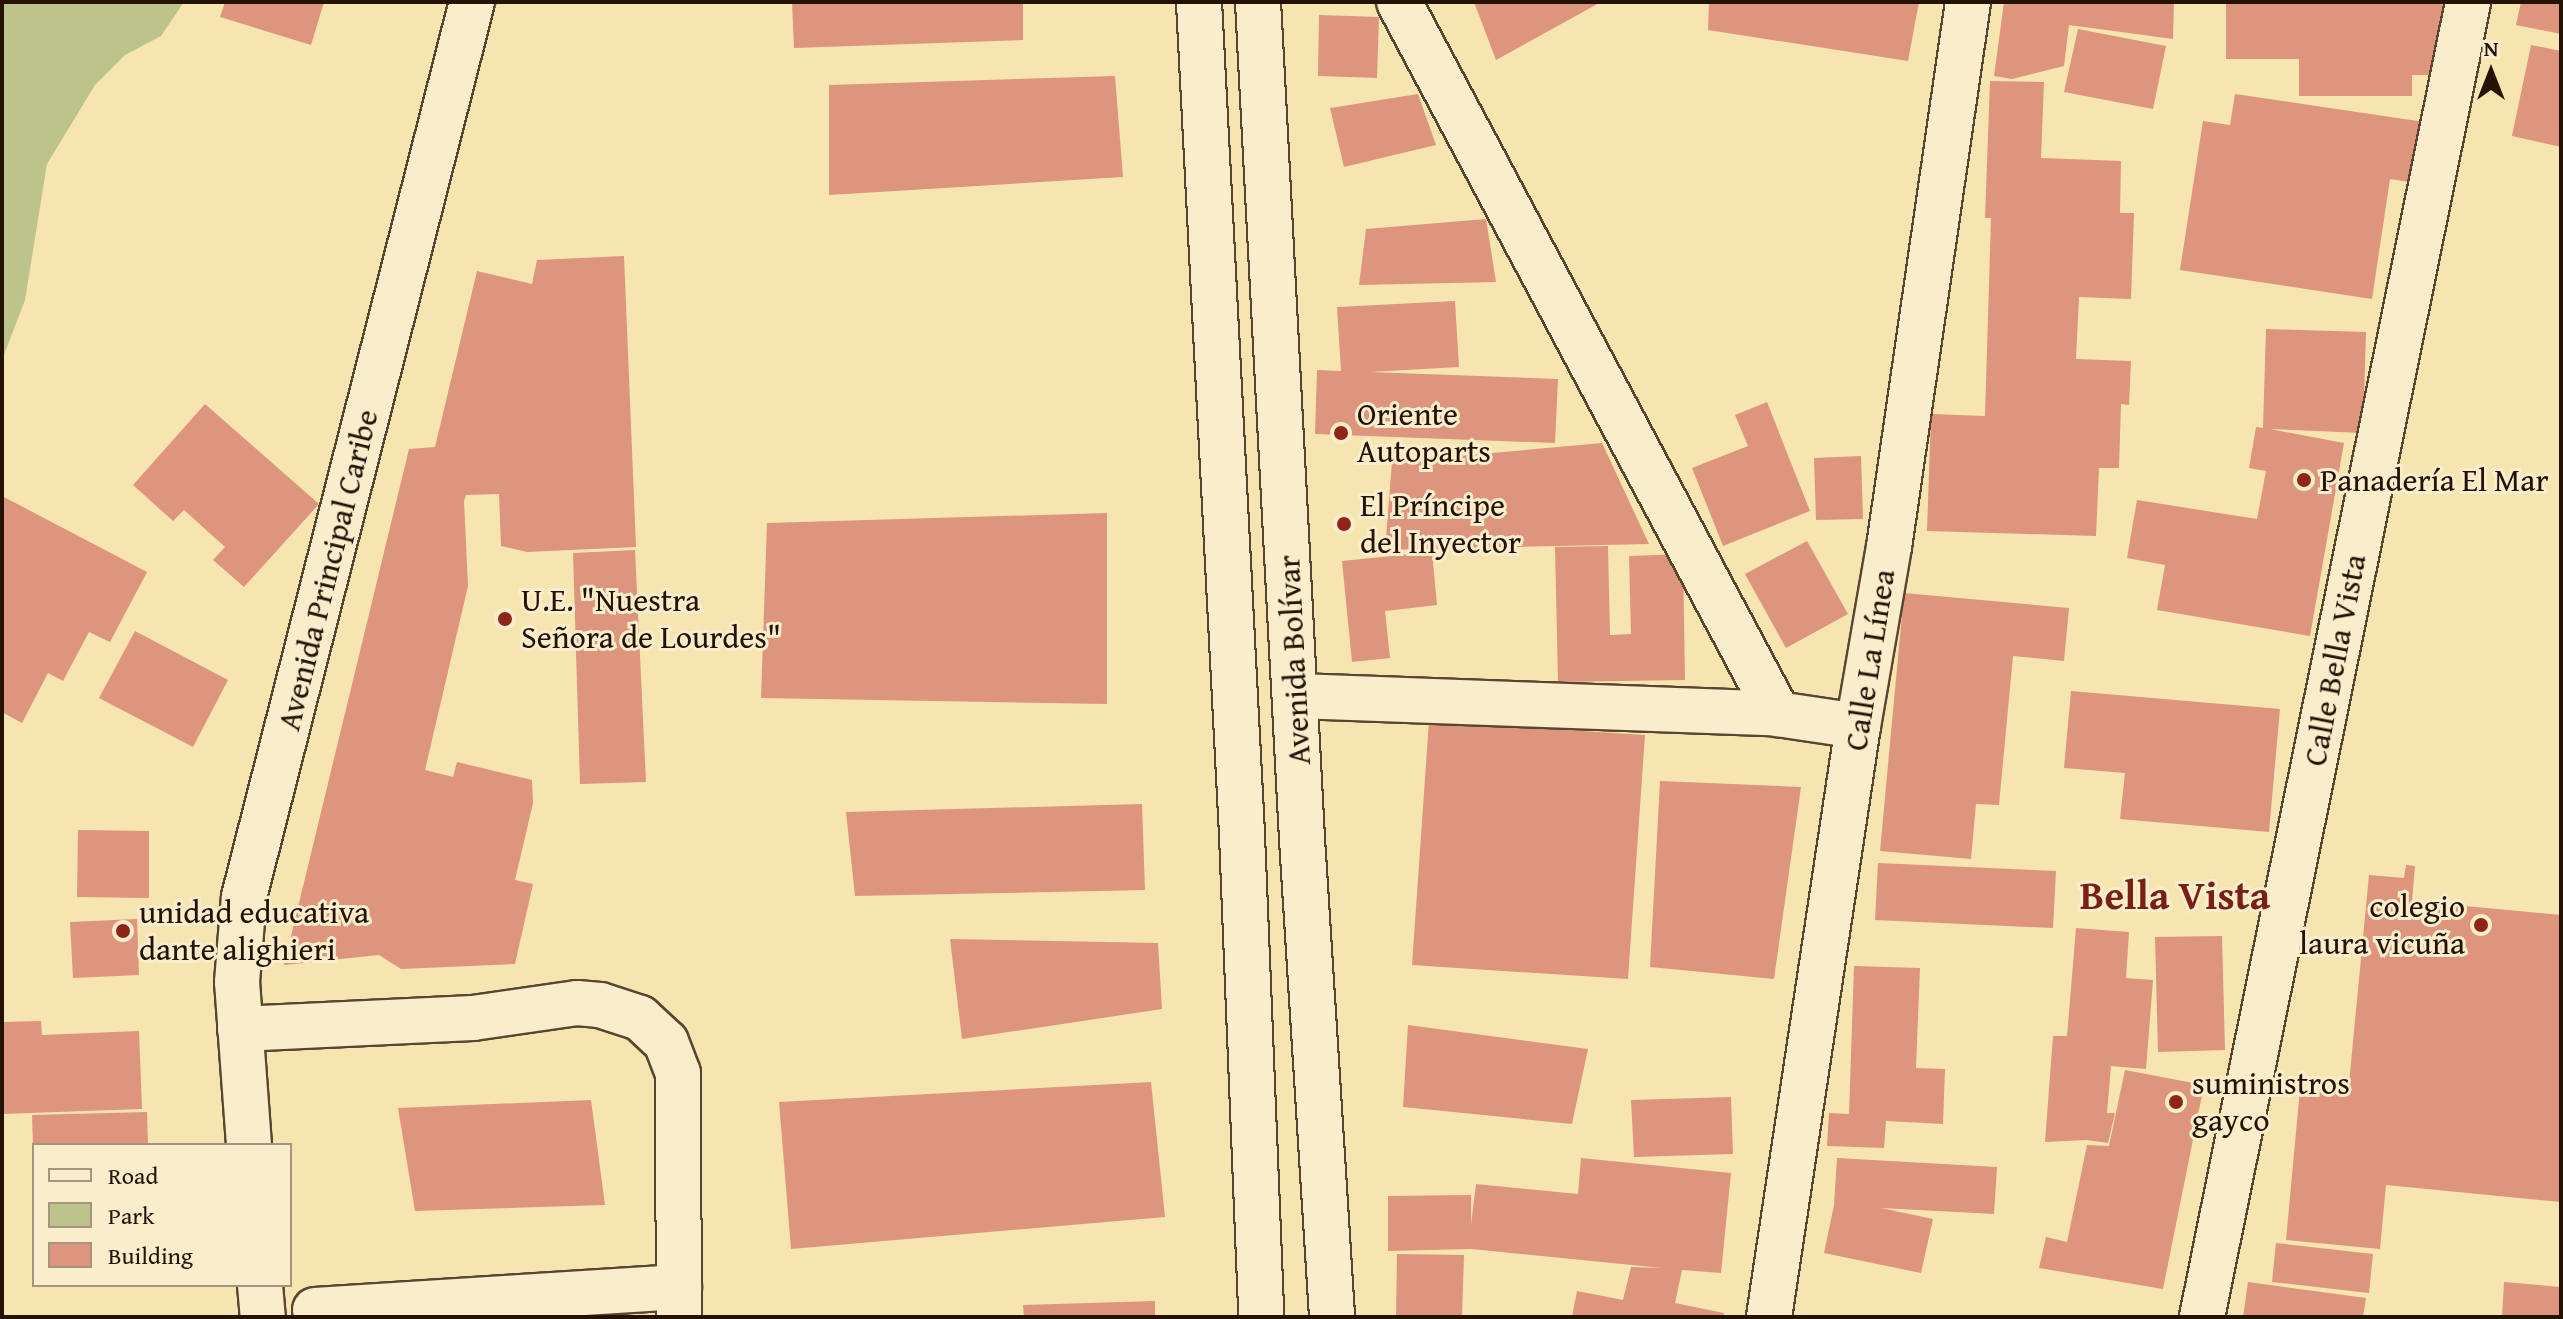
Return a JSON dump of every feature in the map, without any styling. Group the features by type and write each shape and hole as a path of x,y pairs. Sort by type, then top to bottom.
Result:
{"street":[{"name":"Avenida Principal Caribe","path":"249,1143 237,982 244,897 472,2"},
{"name":"Avenida Bolívar","path":"1199,2 1242,835 1261,1317"},
{"name":"Avenida Bolívar","path":"1258,2 1297,696 1302,839 1332,1317"},
{"path":"1399,2 1778,714"},
{"name":"Calle La Línea","path":"1769,1317 1858,726 1889,547 1968,2"},
{"name":"Calle Bella Vista","path":"2202,1317 2468,2"},
{"path":"1297,696 1778,714 1858,726"},
{"path":"240,1029 473,1018 577,1003 600,1005 640,1018 666,1042 678,1073 679,1302 315,1310"},
{"path":"260,1287 263,1317"}],"green space":[{"path":"2,2 184,2 161,36 125,55 95,85 47,164 25,300 2,360"}],"building":[{"path":"225,2 324,2 311,45 220,17"},
{"path":"792,2 1023,2 1023,40 794,48"},
{"path":"1474,2 1601,2 1496,60"},
{"path":"1709,2 1919,2 1908,61 1708,30"},
{"path":"2004,2 2174,2 2173,39 2069,25 2064,66 2012,79 1994,76"},
{"path":"2226,2 2450,2 2450,75 2412,75 2412,96 2299,96 2299,59 2226,59"},
{"path":"2521,2 2561,2 2561,34 2516,25"},
{"path":"1319,15 1379,17 1377,78 1318,76"},
{"path":"2078,29 2166,46 2153,109 2064,92"},
{"path":"2531,45 2561,51 2561,147 2512,136"},
{"path":"1115,76 1123,177 829,195 829,85"},
{"path":"1990,81 2044,82 2041,158 2121,161 2120,213 2134,213 2131,299 2079,297 2076,359 2131,361 2129,405 2121,404 2119,468 2099,468 2096,536 1927,531 1931,414 1985,416 1991,218 1985,218"},
{"path":"1418,94 1436,145 1344,167 1330,108"},
{"path":"2235,94 2431,123 2422,184 2390,179 2372,299 2180,270 2203,121 2230,125"},
{"path":"1486,219 1496,282 1359,285 1366,229"},
{"name":"U.E. \"Nuestra Señora de Lourdes\"","path":"624,256 636,547 527,552 501,546 499,494 466,495 464,501 468,586 425,770 453,777 457,762 532,780 533,803 515,880 533,884 515,964 401,969 379,955 284,965 409,449 435,447 477,271 532,284 537,260"},
{"path":"1455,301 1459,367 1370,372 1558,379 1555,443 1315,434 1317,370 1341,371 1337,307"},
{"path":"2266,329 2366,332 2363,433 2270,429 2344,443 2310,636 2157,610 2165,565 2127,558 2137,500 2257,519 2266,471 2249,468 2256,427 2263,428"},
{"path":"1767,402 1810,511 1723,546 1692,468 1748,446 1735,415"},
{"path":"205,404 319,504 244,587 213,560 225,547 184,510 173,521 133,485"},
{"path":"1602,443 1649,544 1385,550 1392,462"},
{"path":"1861,456 1863,519 1816,520 1814,458"},
{"path":"2,496 147,572 110,642 89,632 63,681 48,673 22,723 2,712"},
{"path":"1107,513 1107,704 761,698 767,523"},
{"path":"1807,541 1848,614 1786,648 1745,574"},
{"path":"1608,546 1610,635 1631,634 1629,556 1683,554 1685,680 1558,682 1555,547"},
{"path":"635,550 646,782 580,784 573,553"},
{"path":"1432,552 1437,605 1385,611 1390,658 1352,662 1342,561"},
{"path":"1904,593 2069,608 2064,661 2013,656 1999,805 1976,804 1971,859 1880,851"},
{"path":"135,631 228,680 193,747 99,698"},
{"path":"2071,691 2280,709 2269,832 2120,819 2125,773 2064,768"},
{"path":"1429,721 1645,735 1628,979 1412,965"},
{"path":"1660,781 1801,787 1774,979 1650,967"},
{"path":"1142,804 1145,890 855,896 846,812"},
{"path":"78,830 149,831 149,898 77,897"},
{"path":"1878,863 2056,871 2053,928 1875,920"},
{"path":"2406,865 2415,866 2412,901 2561,915 2561,1202 2386,1185 2380,1249 2286,1240 2300,1089 2348,1094 2369,875 2404,878"},
{"path":"137,919 139,975 73,978 70,922"},
{"path":"2076,928 2129,932 2126,978 2153,980 2146,1069 2111,1066 2107,1113 2115,1113 2108,1143 2087,1140 2045,1142 2053,1036 2067,1036"},
{"path":"2222,936 2225,1050 2158,1052 2155,937"},
{"path":"950,939 1158,943 1162,1009 962,1039"},
{"path":"1854,966 1920,968 1916,1068 1945,1069 1943,1124 1886,1121 1884,1148 1827,1146 1829,1113 1849,1114"},
{"path":"41,1021 42,1035 139,1031 142,1109 2,1114 2,1022"},
{"path":"1408,1025 1588,1049 1572,1124 1403,1107"},
{"path":"2125,1070 2204,1085 2163,1289 2039,1268 2046,1237 2067,1242 2087,1145 2109,1146"},
{"path":"1151,1082 1165,1217 791,1249 779,1102"},
{"path":"1731,1097 1733,1154 1634,1157 1631,1100"},
{"path":"591,1100 605,1205 415,1211 398,1108"},
{"path":"147,1112 148,1143 33,1143 32,1115"},
{"path":"1581,1158 1731,1173 1721,1273 1682,1270 1675,1303 1724,1313 1723,1317 1572,1317 1577,1291 1623,1300 1631,1267 1662,1268 1471,1249 1388,1251 1388,1196 1471,1195 1471,1224 1476,1184 1578,1194"},
{"path":"1837,1158 1997,1167 1994,1214 1881,1208 1933,1219 1921,1273 1824,1253 1834,1205"},
{"path":"2276,1243 2373,1254 2369,1293 2272,1282"},
{"path":"1397,1254 1464,1255 1462,1317 1396,1317"},
{"path":"2248,1282 2366,1298 2363,1317 2243,1317"},
{"path":"2504,1282 2561,1287 2561,1317 2502,1317"},
{"path":"1155,1301 1155,1317 1024,1317 1023,1305"}],"place":[{"name":"Oriente Autoparts","path":"1341,433"},
{"name":"Panadería El Mar","path":"2304,480"},
{"name":"El Príncipe del Inyector","path":"1344,524"},
{"name":"U.E. \"Nuestra Señora de Lourdes\"","path":"505,619"},
{"name":"colegio laura vicuña","path":"2481,925"},
{"name":"unidad educativa dante alighieri","path":"123,931"},
{"name":"suministros gayco","path":"2176,1102"}],"district":[{"name":"Bella Vista","path":"2175,895"}]}
